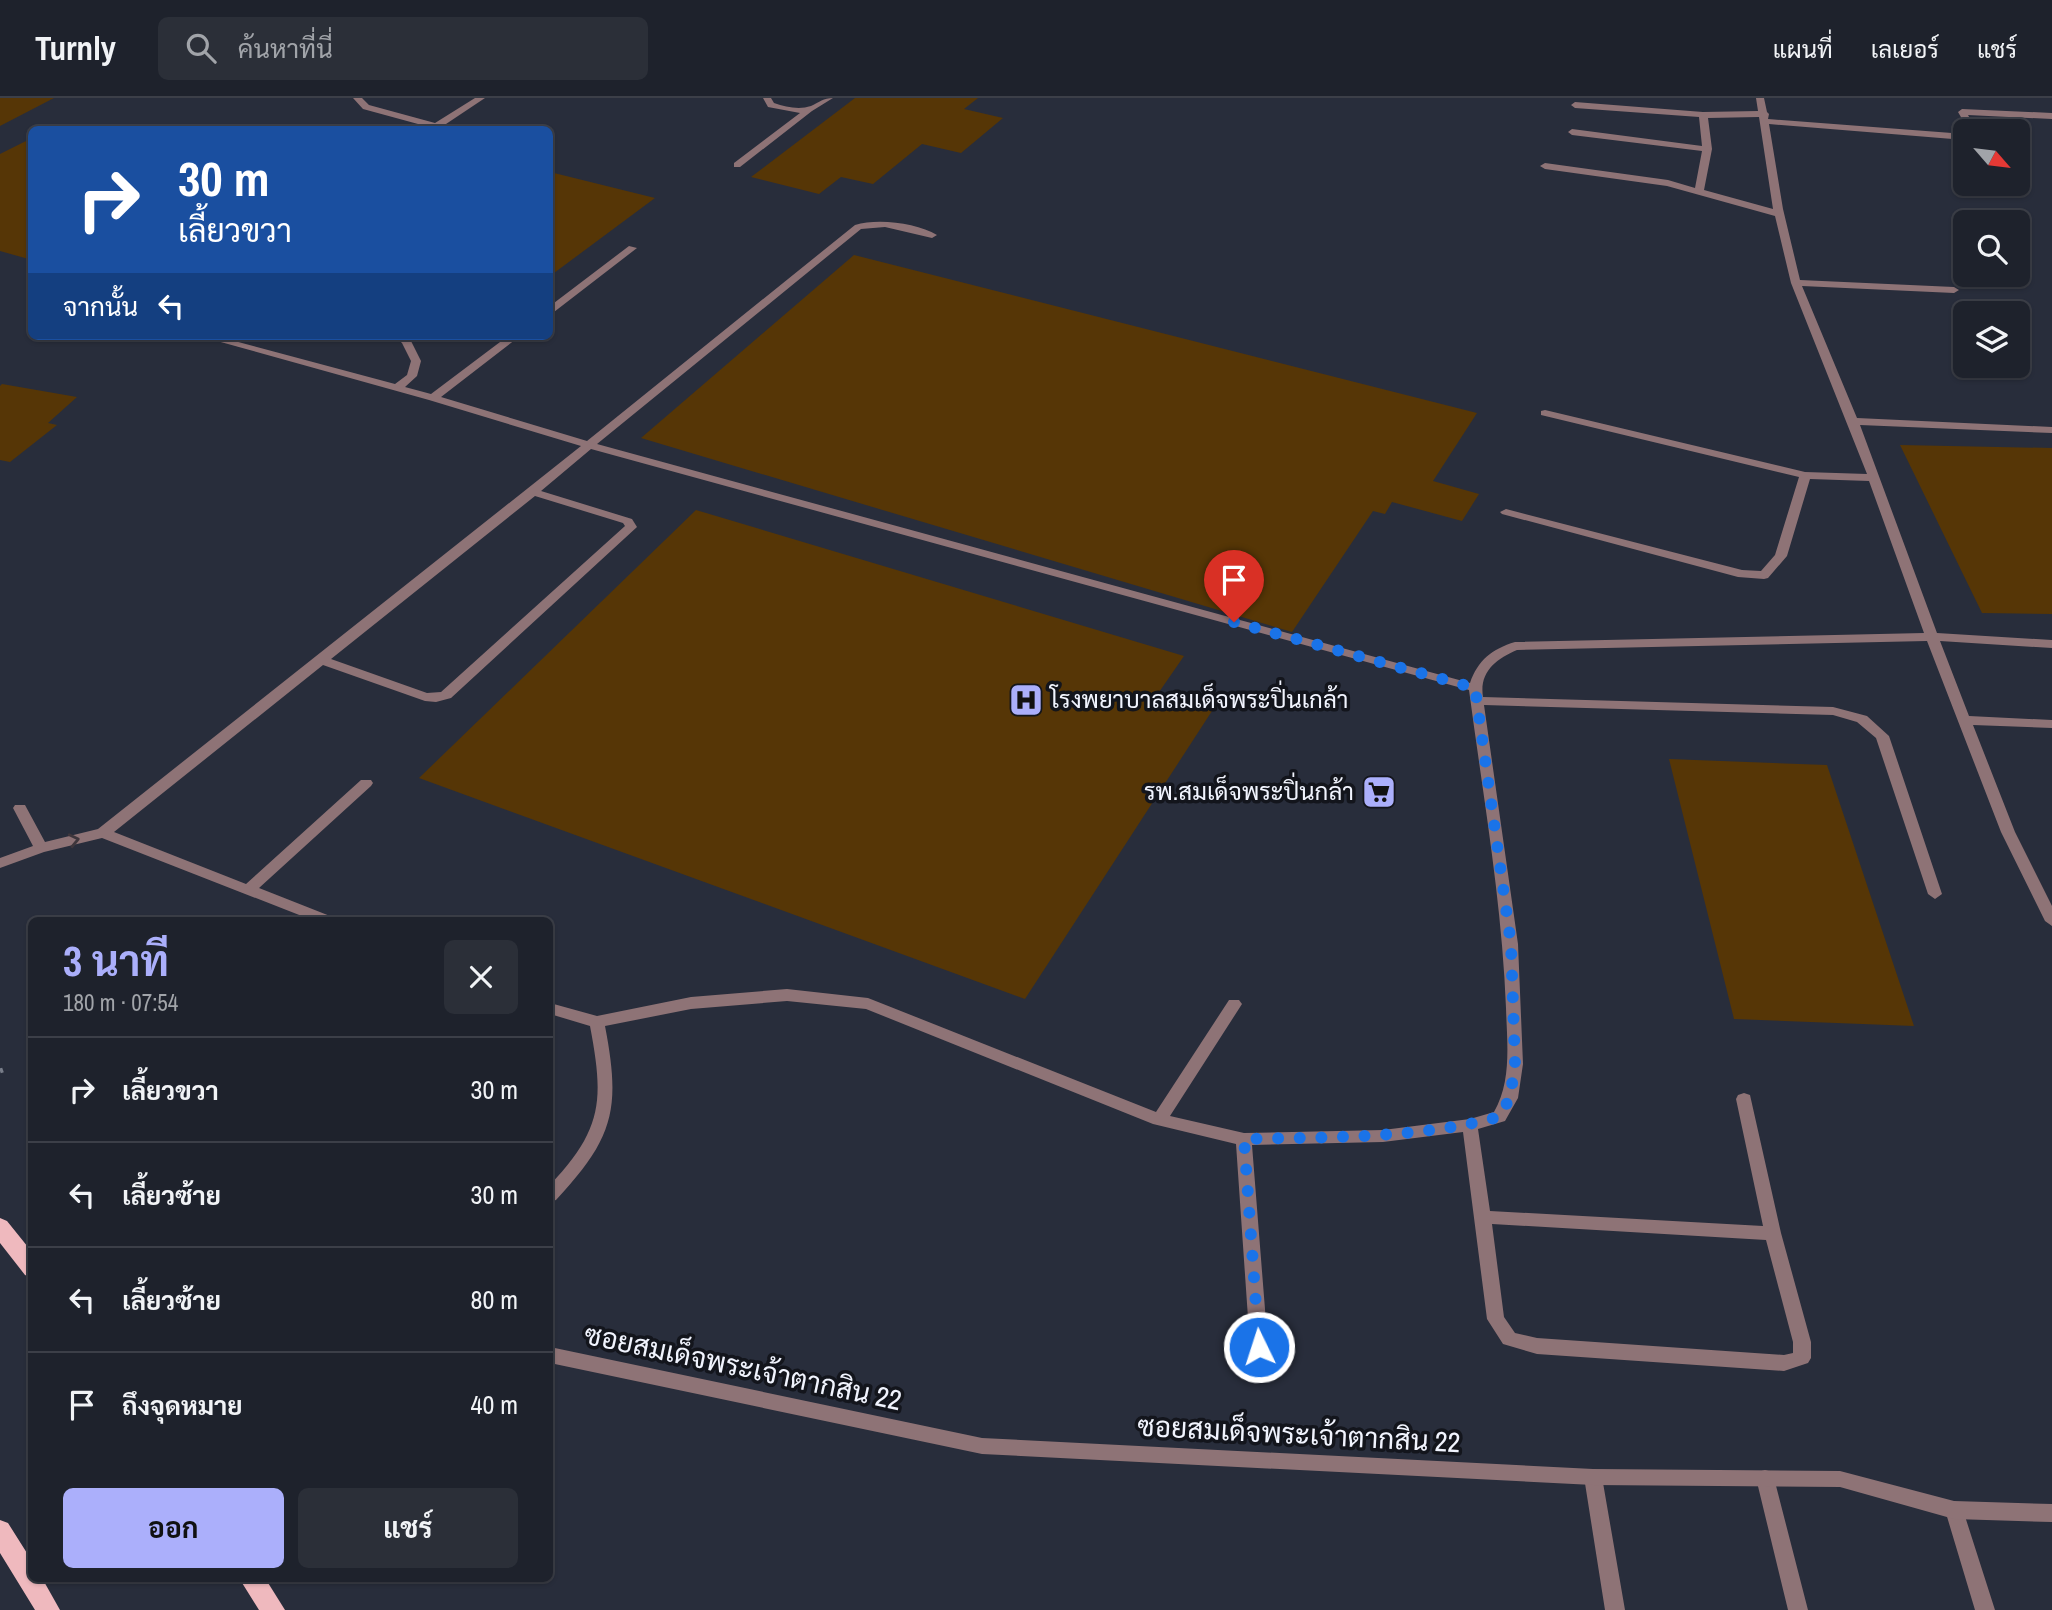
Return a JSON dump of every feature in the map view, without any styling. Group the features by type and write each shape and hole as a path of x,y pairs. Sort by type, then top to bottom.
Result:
{"main road":[{"path":"0,1227 28,1264"},
{"path":"0,1531 28,1578"},
{"path":"30,1582 47,1610"},
{"path":"254,1582 273,1610"}],"street":[{"path":"357,98 366,107 427,126"},
{"path":"436,126 481,98"},
{"path":"767,98 771,105 795,112 808,111"},
{"path":"737,165 828,98"},
{"path":"1760,98 1779,214 1796,283 1853,421 1932,637 2008,832 2052,921"},
{"path":"1575,105 1765,118 1953,136"},
{"path":"1966,119 1962,112 2052,116"},
{"path":"1699,191 1707,149 1703,115"},
{"path":"1572,132 1707,149"},
{"path":"1545,166 1668,183 1779,214"},
{"path":"0,863 41,848 103,833 533,492 858,227 868,223 880,224 932,235"},
{"path":"553,308 632,248"},
{"path":"1796,283 1954,290"},
{"path":"219,340 433,398 589,445 1476,695 1833,711 1863,719 1882,736 1935,894"},
{"path":"397,388 412,376 416,361 405,340"},
{"path":"433,398 510,340"},
{"path":"1545,414 1805,475 1873,478"},
{"path":"1853,421 2052,430"},
{"path":"1506,512 1742,574 1764,576 1781,556 1805,475"},
{"path":"322,660 425,697 446,695 631,527 628,521 533,492"},
{"path":"553,1010 597,1022 691,1003 788,995 868,1004 1159,1120 1244,1139 1383,1136 1470,1125 1499,1117 1510,1098 1515,1064 1511,944 1476,695 1480,673 1490,656 1515,646 1932,637 2052,644"},
{"path":"1965,720 2052,724"},
{"path":"249,889 366,783"},
{"path":"20,808 41,848"},
{"path":"103,833 318,917"},
{"path":"1159,1120 1234,1004"},
{"path":"553,1192 579,1162 601,1129 608,1100 607,1069 597,1022"},
{"path":"1470,1125 1496,1319 1509,1339 1537,1346 1784,1363 1802,1358 1802,1342 1773,1233 1744,1099"},
{"path":"1244,1139 1259,1347"},
{"path":"1484,1217 1773,1233"},
{"name":"ซอยสมเด็จพระเจ้าตากสิน 22","path":"553,1356 982,1446 1593,1477 1840,1479 1954,1510 2052,1513"},
{"path":"1593,1477 1615,1610"},
{"path":"1765,1479 1798,1610"},
{"path":"1954,1510 1986,1610"}],"building":[{"path":"0,98 54,98 0,126"},
{"path":"855,98 978,98 964,109 1003,118 961,153 922,144 873,184 841,177 819,194 751,177"},
{"path":"28,140 28,259 0,251 0,154"},
{"path":"553,173 655,198 553,274"},
{"path":"854,255 1477,413 1433,481 1479,494 1462,521 1392,502 1385,514 1373,511 1292,632 641,438"},
{"path":"2,384 77,397 48,423 57,425 10,462 0,460"},
{"path":"1900,445 2052,448 2052,614 1982,613"},
{"path":"696,510 1184,656 1157,695 1212,711 1025,999 419,778"},
{"path":"1669,759 1827,765 1914,1026 1734,1019"}],"place":[{"name":"โรงพยาบาลสมเด็จพระปิ่นเกล้า","path":"1026,700"},
{"name":"รพ.สมเด็จพระปิ่นกล้า","path":"1379,792"}],"route":[{"path":"1234,622 1475,688 1511,944 1515,1064 1510,1098 1499,1117 1470,1125 1383,1136 1244,1139 1259,1347"}]}
